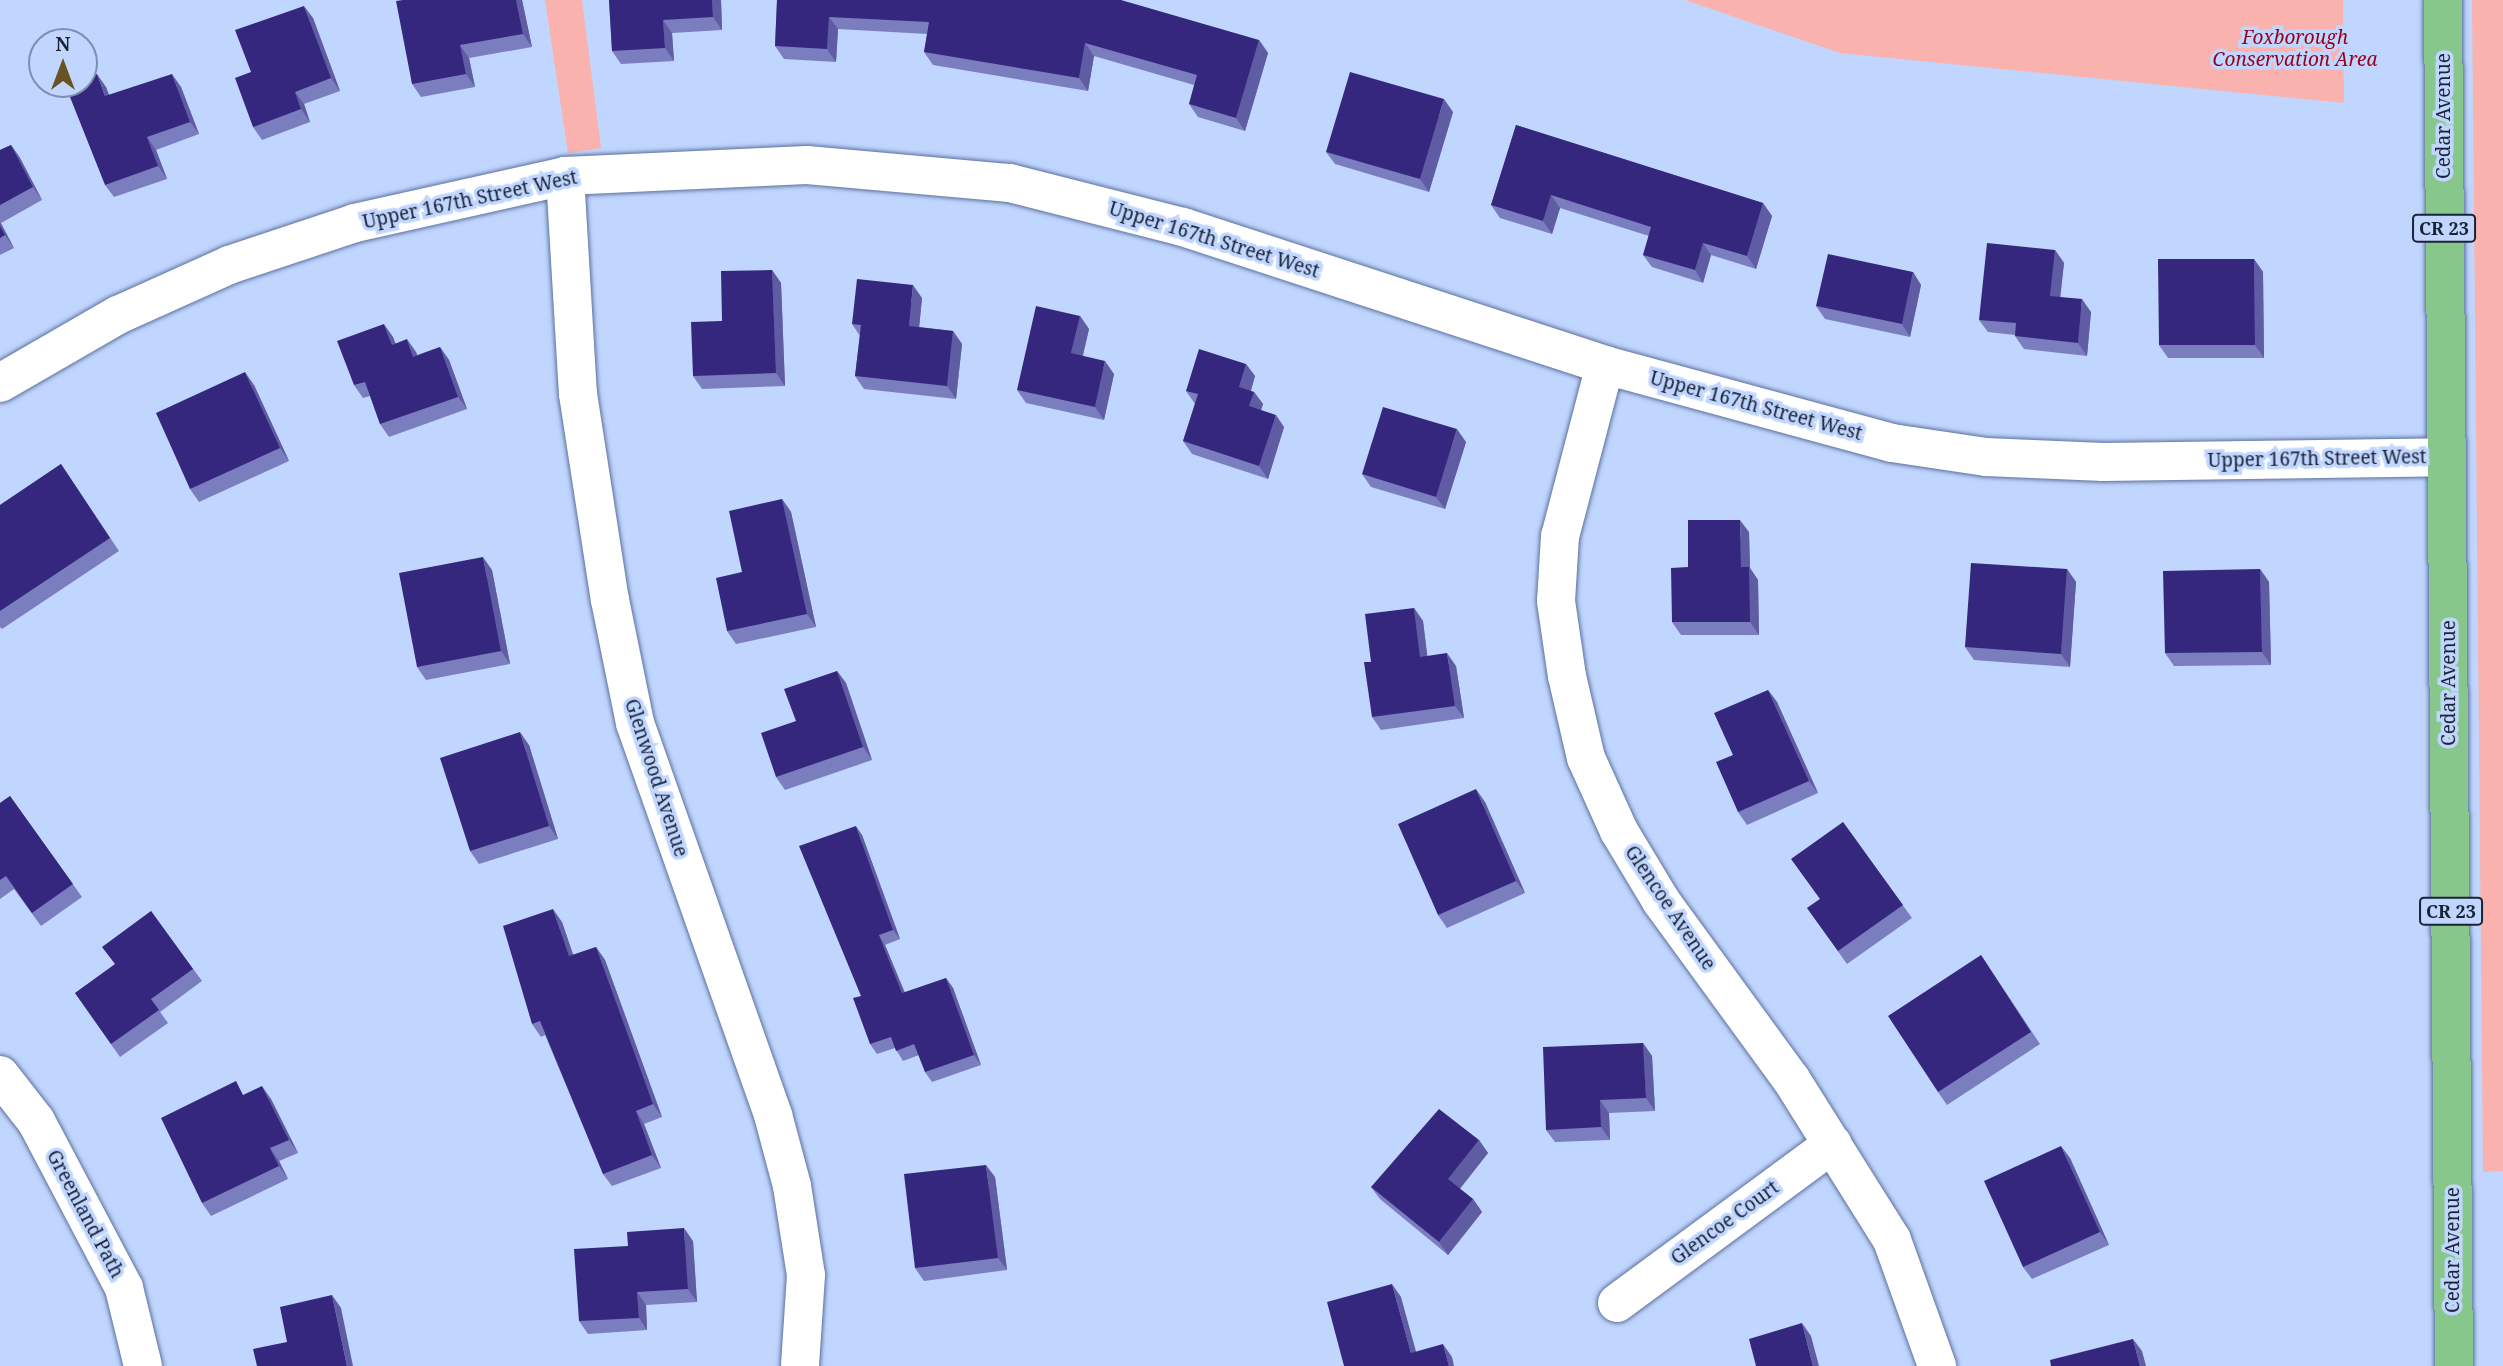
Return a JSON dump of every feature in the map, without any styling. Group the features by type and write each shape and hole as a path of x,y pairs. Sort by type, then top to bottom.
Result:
{"main road":[{"name":"Cedar Avenue","path":"2443,0 2454,1366"}],"street":[{"name":"Upper 167th Street West","path":"0,383 118,315 229,265 355,223 565,176 807,165 1010,183 1183,228 1605,365 1812,424 1892,443 1986,457 2103,463 2447,457"},
{"name":"Glenwood Avenue","path":"565,176 578,394 612,612 635,723 773,1115 792,1186 806,1275 800,1366"},
{"name":"Glencoe Avenue","path":"1605,365 1560,536 1556,601 1567,677 1586,758 1619,831 1661,901 1833,1144 1892,1240 1937,1366"},
{"name":"Greenland Path","path":"0,1075 36,1121 124,1288 143,1366"},
{"name":"Glencoe Court","path":"1617,1303 1833,1144"}],"green space":[{"path":"545,0 582,0 601,148 568,153"},
{"name":"Foxborough Conservation Area","path":"1685,0 2343,0 2344,103 1840,53"},
{"path":"2472,0 2503,0 2503,1171 2483,1172"}],"building":[{"path":"516,0 523,34 460,45 466,74 412,84 396,1"},
{"path":"609,0 712,0 713,17 663,20 665,48 612,51"},
{"path":"777,0 1121,0 1259,40 1236,118 1189,104 1197,75 1085,43 1079,78 924,52 929,22 829,17 827,49 775,46"},
{"path":"304,6 331,78 295,92 301,109 253,127 235,78 251,72 235,30"},
{"path":"1350,72 1444,99 1420,179 1326,152"},
{"path":"172,74 190,122 147,137 158,166 105,185 70,98 98,98 98,77 105,96"},
{"path":"1516,125 1763,203 1747,256 1703,243 1695,270 1643,255 1651,227 1551,195 1543,221 1491,205"},
{"path":"11,145 33,187 0,205 0,150"},
{"path":"1987,243 2055,250 2050,296 2082,299 2078,343 2015,336 2016,323 1979,320"},
{"path":"1828,254 1913,272 1902,324 1816,306"},
{"path":"2158,259 2254,259 2255,345 2159,345"},
{"path":"772,270 776,373 693,376 691,322 722,321 721,271"},
{"path":"857,279 913,285 909,326 953,331 947,386 855,376 861,325 852,324"},
{"path":"1036,306 1080,316 1071,353 1105,361 1095,407 1017,390"},
{"path":"384,324 392,345 407,339 413,357 440,347 458,397 380,424 365,382 354,385 337,341"},
{"path":"1199,349 1246,364 1239,387 1254,392 1249,406 1276,415 1259,466 1183,441 1198,394 1186,391"},
{"path":"245,372 280,448 190,489 156,413"},
{"path":"1383,407 1457,429 1436,497 1362,474"},
{"path":"61,464 110,538 0,611 0,505"},
{"path":"782,499 807,614 727,631 716,578 742,572 729,511"},
{"path":"1688,520 1740,520 1741,567 1749,567 1750,622 1672,622 1671,568 1688,567"},
{"path":"483,557 501,651 417,667 399,573"},
{"path":"1971,563 2067,569 2061,654 1965,647"},
{"path":"2260,569 2262,652 2165,653 2163,571"},
{"path":"1414,608 1420,657 1447,653 1455,706 1372,717 1364,662 1371,662 1365,614"},
{"path":"837,671 863,747 776,777 761,733 796,721 784,689"},
{"path":"1768,690 1809,781 1738,812 1716,762 1733,755 1714,713"},
{"path":"520,732 549,826 470,851 440,758"},
{"path":"1476,789 1516,881 1438,915 1398,824"},
{"path":"10,796 73,884 32,913 6,876 0,880 0,803"},
{"path":"1843,822 1903,905 1838,951 1807,908 1820,899 1791,859"},
{"path":"856,826 893,930 879,935 902,993 946,978 974,1055 925,1072 914,1044 896,1051 891,1037 870,1044 853,998 861,996 799,846"},
{"path":"553,909 569,956 596,947 653,1104 636,1111 652,1155 603,1174 540,1021 532,1024 503,926"},
{"path":"151,911 193,969 151,999 159,1010 111,1044 75,993 115,964 102,947"},
{"path":"1981,955 2031,1032 1938,1092 1888,1016"},
{"path":"1643,1043 1646,1098 1600,1100 1601,1127 1546,1130 1543,1047"},
{"path":"236,1081 243,1095 262,1086 289,1140 270,1148 279,1166 202,1203 161,1118"},
{"path":"1439,1109 1479,1140 1448,1179 1473,1199 1439,1242 1371,1187"},
{"path":"2061,1146 2100,1232 2023,1267 1984,1181"},
{"path":"986,1165 998,1258 915,1268 904,1174"},
{"path":"684,1228 688,1289 637,1292 639,1318 579,1321 574,1249 628,1246 627,1232"},
{"path":"1392,1284 1411,1353 1443,1344 1449,1366 1344,1366 1327,1302"},
{"path":"332,1295 347,1366 257,1366 253,1349 287,1342 280,1307"},
{"path":"1802,1323 1813,1366 1756,1366 1749,1339"},
{"path":"2133,1339 2140,1366 2051,1366 2050,1360"}]}
